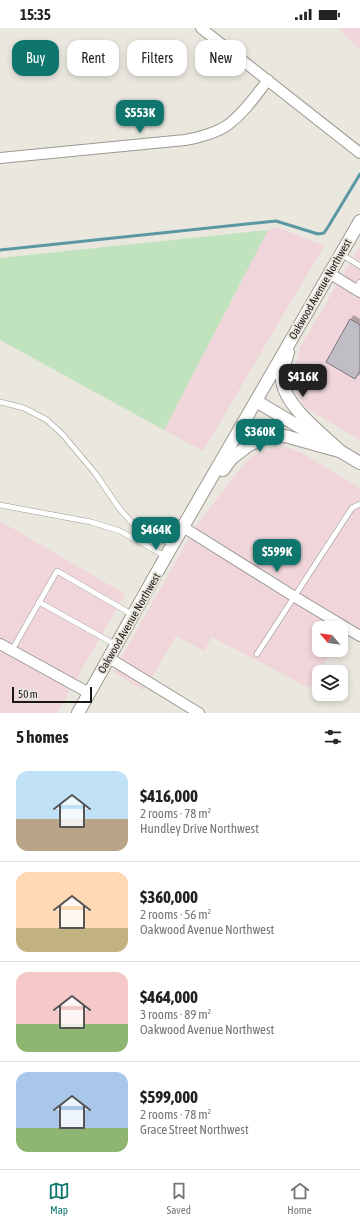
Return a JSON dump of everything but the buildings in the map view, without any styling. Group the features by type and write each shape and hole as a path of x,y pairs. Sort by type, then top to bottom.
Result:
{"street":[{"path":"201,28 360,153"},
{"path":"0,158 185,140 200,137 228,126 242,112 268,80"},
{"name":"Oakwood Avenue Northwest","path":"78,713 173,544 359,223"},
{"path":"329,273 359,288"},
{"path":"294,335 285,364 282,380 286,393 296,408 339,451"},
{"path":"256,401 360,463"},
{"path":"197,503 232,458 249,445 267,437 285,436 339,451"},
{"path":"183,527 360,636"},
{"path":"0,644 89,693"},
{"path":"109,658 199,713"}],"lane":[{"path":"340,254 359,263"},
{"path":"0,402 24,408 47,420 63,435 95,473 119,508 134,526 157,538 173,544"},
{"path":"257,654 295,597 303,581 352,508 360,504"},
{"path":"0,505 91,522 120,531 166,557"},
{"path":"12,650 57,571 133,615"},
{"path":"39,602 116,645"}],"shaded area":[{"path":"338,28 360,28 360,49"},
{"path":"278,227 324,246 203,451 164,430 268,230"},
{"path":"360,246 360,440 306,408 297,393 293,376 300,347"},
{"path":"286,447 302,453 360,488 360,629 350,622 348,625 348,621 312,621 312,657 328,657 323,665 312,665 312,683 309,688 212,637 204,651 176,636 143,690 113,672 196,526 238,471 252,456 272,448"},
{"path":"0,521 125,594 57,713 0,713"}],"green space":[{"path":"268,230 164,430 0,340 0,258"}],"waterway":[{"path":"0,250 276,221 318,234 324,233 360,174"}]}
